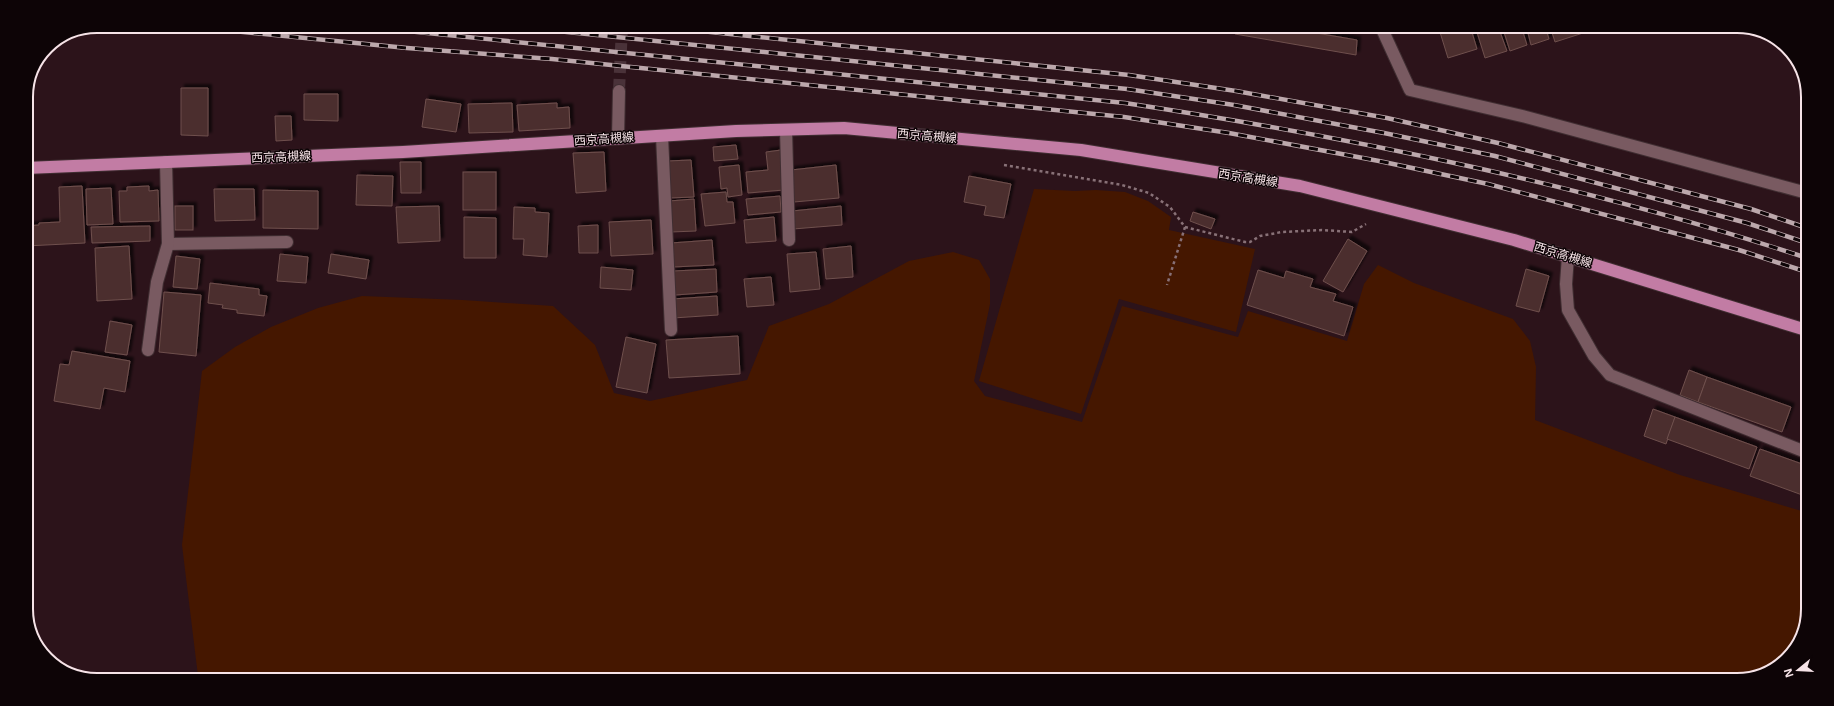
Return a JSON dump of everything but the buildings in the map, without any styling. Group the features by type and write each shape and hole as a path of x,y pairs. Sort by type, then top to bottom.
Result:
{"main road":[{"name":"西京高槻線","path":"33,168 403,152 618,138 844,128 1081,150 1300,186 1514,240 1801,328"}],"street":[{"path":"1384,33 1410,90 1526,117 1801,191"},
{"path":"618,138 619,91"},
{"path":"786,130 789,240"},
{"path":"662,136 671,330"},
{"path":"148,350 158,282 168,244 166,162"},
{"path":"168,244 288,242"},
{"path":"1568,256 1566,284 1568,310 1594,356 1610,376 1801,450"}],"path":[{"path":"1003,165 1122,185 1149,193 1170,207 1185,226 1244,242 1250,242 1260,236 1282,232 1322,230 1352,232 1387,208"},
{"path":"1167,285 1185,226"}],"shaded area":[{"path":"1034,189 1125,192 1148,201 1171,217 1169,230 1255,249 1236,332 1119,299 1081,414 979,381"},
{"path":"953,252 979,260 990,279 990,304 974,381 985,396 1082,422 1122,306 1238,337 1248,311 1347,341 1364,284 1378,265 1414,283 1513,319 1530,341 1536,367 1535,420 1680,475 1801,511 1801,609 1798,630 1786,650 1778,650 1778,658 1776,660 1758,670 1737,673 198,673 182,545 202,371 235,347 271,327 318,308 362,296 463,300 553,306 595,345 614,393 650,401 747,380 769,326 829,304 909,261"}],"tunnel":[{"path":"619,91 622,33"}],"railway":[{"path":"254,33 407,48 552,59 1124,117 1229,133 1379,161 1488,184 1739,250 1801,270"},
{"path":"427,33 1125,103 1212,117 1384,148 1555,186 1639,208 1801,256"},
{"path":"577,33 1127,89 1234,105 1384,133 1495,156 1747,223 1801,241"},
{"path":"720,33 1129,75 1236,91 1387,118 1498,143 1751,209 1801,226"}]}
